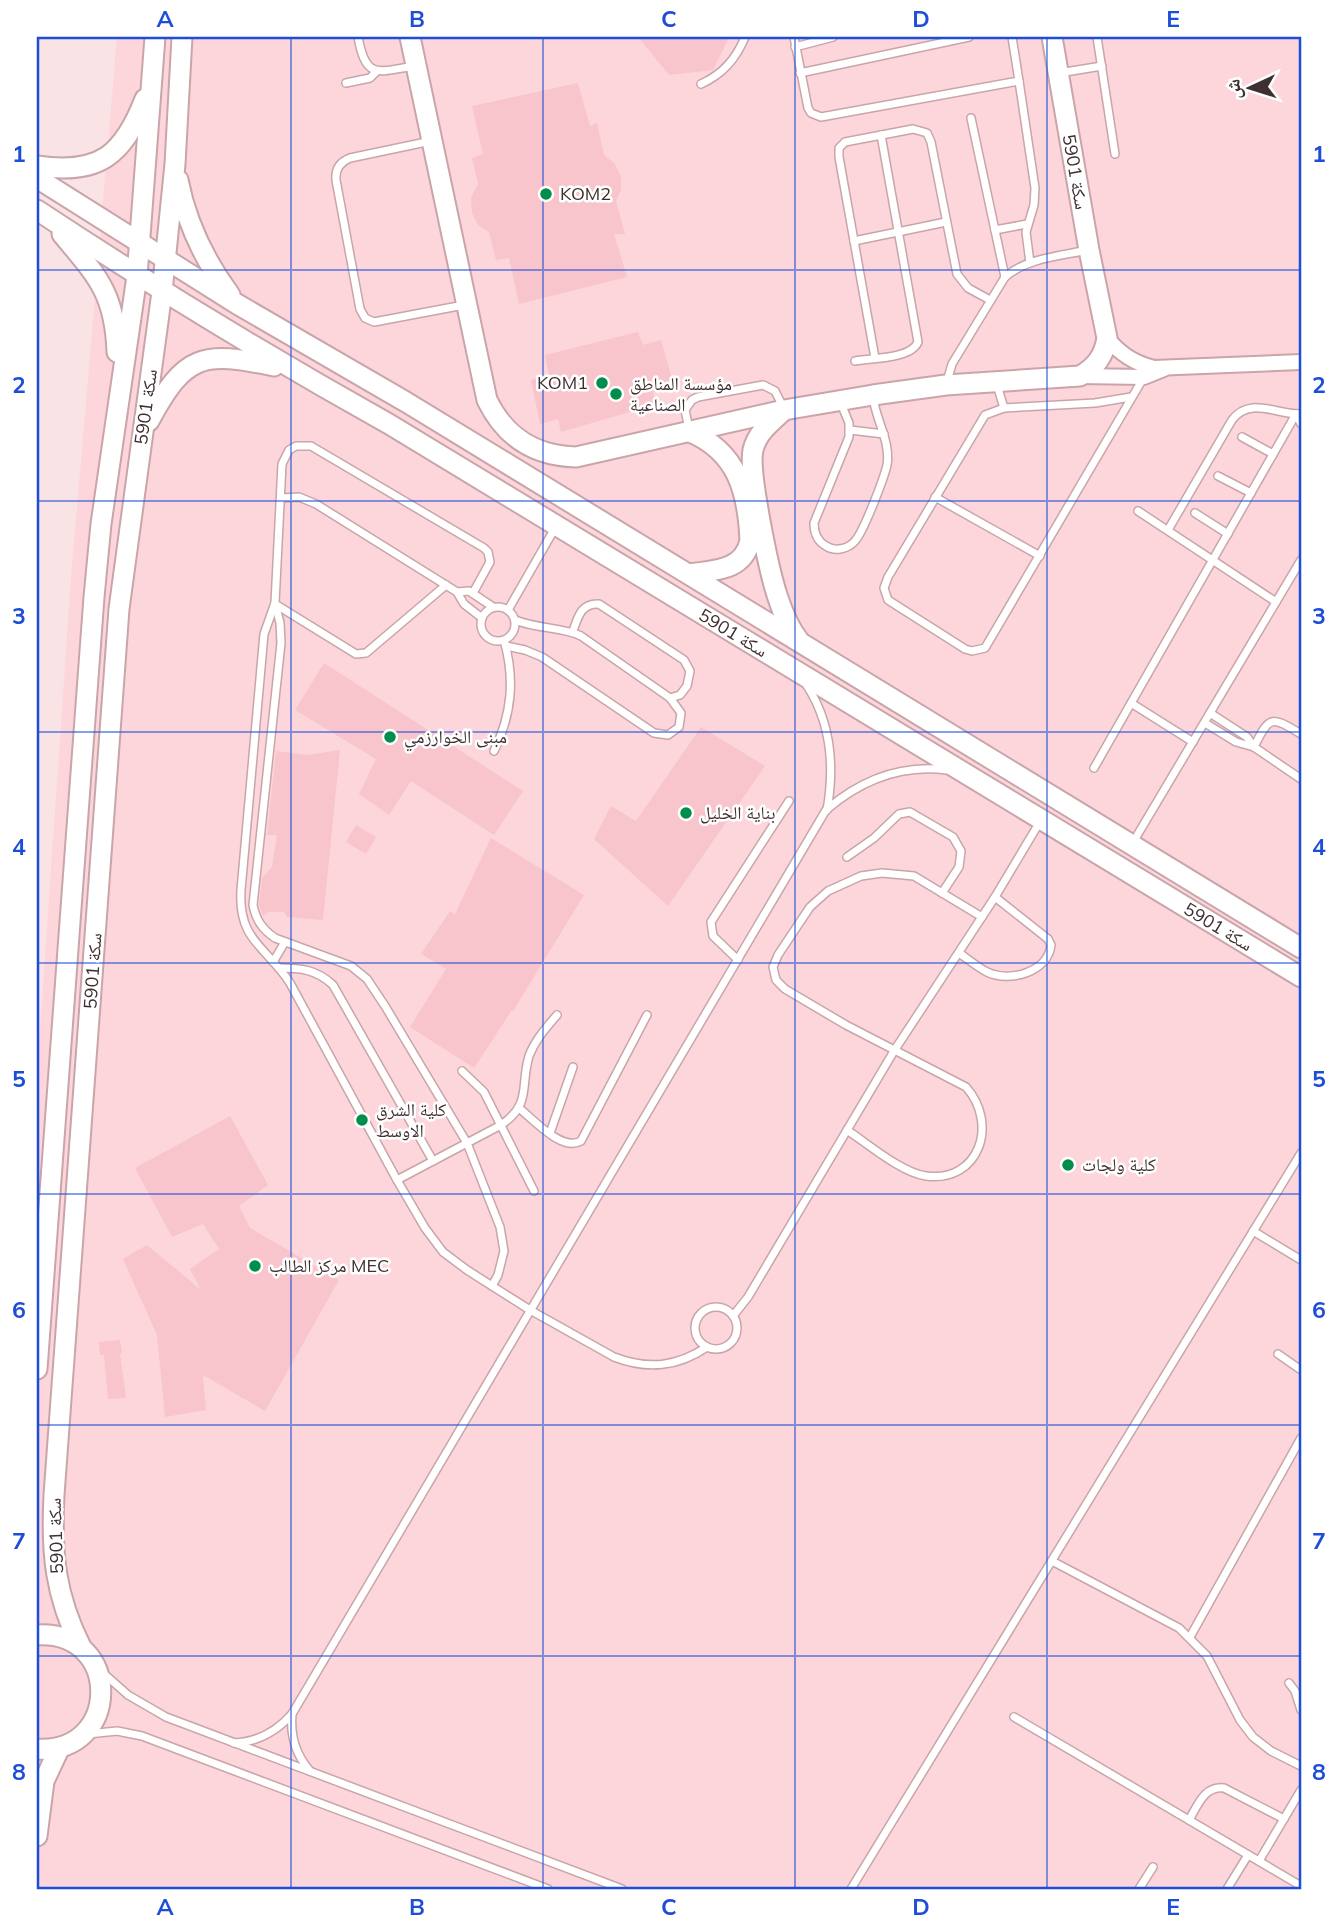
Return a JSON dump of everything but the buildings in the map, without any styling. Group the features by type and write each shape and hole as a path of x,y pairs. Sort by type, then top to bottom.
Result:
{"street":[{"name":"سكة 5901","path":"37,1369 94,597 101,524 141,242 155,37"},
{"name":"سكة 5901","path":"95,1666 81,1647 64,1609 54,1567 53,1505 119,609 166,258 175,164 182,37"},
{"path":"410,37 486,400 501,424 522,443 548,454 576,457 839,400 995,380 1080,376 1144,377 1165,369"},
{"name":"سكة 5901","path":"1052,37 1107,338"},
{"path":"37,166 67,169 82,167 108,156 129,135 153,79"},
{"path":"175,164 185,208 197,239 212,268 237,304"},
{"name":"سكة 5901","path":"37,178 237,304 406,402 1301,948"},
{"name":"سكة 5901","path":"42,214 162,292 557,525 1298,978"},
{"path":"42,214 92,270 111,305 116,332 118,400"},
{"path":"1107,338 1132,361 1154,368 1301,362"},
{"path":"1080,376 1102,357 1107,338"},
{"path":"142,434 172,382 204,360 230,357 291,369"},
{"name":"سكة 5901","path":"784,410 758,436 752,469 776,594 787,621 801,643"},
{"path":"690,432 702,437 722,452 737,474 742,486 750,541 748,550 728,569 690,575"},
{"path":"37,1635 60,1637 81,1647"},
{"path":"37,1749 60,1747 81,1736 95,1719 101,1698 95,1666"},
{"path":"37,1836 44,1781 60,1747"}],"lane":[{"path":"358,37 364,62 377,71"},
{"path":"701,84 728,66 744,37"},
{"path":"794,37 808,108 811,113 821,117 1019,81"},
{"path":"795,47 832,37"},
{"path":"800,73 969,37"},
{"path":"1013,37 1035,188 1034,205 1027,224 1026,240 1030,263"},
{"path":"1097,37 1115,154"},
{"path":"346,83 370,78 377,71 416,66"},
{"path":"1058,73 1102,66"},
{"path":"971,118 1005,277"},
{"path":"875,358 839,148 849,141 918,129 927,133 957,274 968,288 990,300"},
{"path":"855,361 907,353 916,347 918,342 881,135"},
{"path":"432,141 349,158 337,169 336,180 360,309 365,318 374,322 466,305"},
{"path":"855,242 946,222"},
{"path":"995,230 1027,224"},
{"path":"946,385 952,364 1005,277 1030,263 1089,250"},
{"path":"1131,397 1095,403 1004,408 991,411 980,420 885,583 885,594 892,604 965,649 979,651 990,643 1144,377"},
{"path":"995,380 1004,408"},
{"path":"690,432 685,410 692,400 698,397 763,385 775,391 784,410"},
{"path":"839,400 849,422 849,437 814,523 816,536 831,549 844,548 859,536 887,465 884,434 876,415 873,395"},
{"path":"1168,530 1232,420 1240,411 1252,407 1298,414"},
{"path":"1298,414 1301,425"},
{"path":"1094,768 1298,414"},
{"path":"850,430 884,434"},
{"path":"1242,437 1273,454"},
{"path":"474,593 490,562 484,548 311,446 296,446 284,456 275,603 264,634 240,904 246,930 290,984 397,1180 425,1228 443,1252 530,1310 627,1362 669,1364 707,1348 730,1345 737,1331 733,1316 727,1310 713,1307 696,1321 696,1336 707,1348"},
{"path":"1218,475 1251,493"},
{"path":"935,497 1040,556"},
{"path":"281,498 299,498 316,504 457,592 464,604 482,618"},
{"path":"1138,511 1276,602"},
{"path":"1195,513 1228,534"},
{"path":"508,610 557,525"},
{"path":"1132,844 1301,560"},
{"path":"275,603 356,654 362,654 446,585"},
{"path":"457,592 465,590 474,593 493,607 508,610 515,620 544,629 572,631 670,698 678,706 681,720 674,732 661,735 542,657 488,638 482,629 482,618 493,607"},
{"path":"275,603 281,643 253,905 260,924 275,938 351,966 367,979 467,1143 503,1239 502,1264 492,1286"},
{"path":"572,631 582,610 592,604 599,604 684,660 690,671 685,691 675,698 670,698"},
{"path":"494,751 506,724 511,696 510,668 505,643 513,632 515,620"},
{"path":"799,673 820,709 830,749 832,769 826,810"},
{"path":"1131,703 1193,742"},
{"path":"1210,713 1247,737 1254,747 1301,779"},
{"path":"1254,747 1265,725 1273,720 1278,720 1301,734"},
{"path":"1205,723 1241,745 1254,747"},
{"path":"234,1743 267,1735 292,1714 826,810 852,790 881,776 923,768 966,774"},
{"path":"738,960 713,936 711,922 789,801"},
{"path":"847,857 874,838 900,814 915,813 953,837 961,851 959,867 942,893"},
{"path":"733,1316 748,1297 894,1051 995,897 1041,820"},
{"path":"847,1130 903,1167 927,1176 953,1173 964,1166 979,1146 983,1134 980,1108 966,1087 846,1025 780,985 774,974 775,961 810,906 828,891 850,880 872,874 914,876 982,917"},
{"path":"959,953 988,972 1009,976 1034,969 1048,956 1051,948 1048,939 995,897"},
{"path":"276,965 285,942"},
{"path":"276,965 318,973 333,985 433,1161"},
{"path":"397,1180 501,1125 519,1108 526,1093 527,1063 531,1053 541,1033 557,1015"},
{"path":"519,1108 566,1144 581,1141 647,1015"},
{"path":"550,1133 573,1067"},
{"path":"462,1071 484,1092 534,1191"},
{"path":"851,1889 1301,1153"},
{"path":"1253,1231 1301,1259"},
{"path":"1278,1354 1301,1370"},
{"path":"1189,1637 1301,1438"},
{"path":"1052,1561 1179,1628 1214,1668 1246,1729 1262,1745 1301,1766"},
{"path":"95,1666 117,1686 153,1710 622,1889"},
{"path":"1289,1683 1295,1691 1301,1710"},
{"path":"292,1714 294,1746 312,1772"},
{"path":"1014,1717 1301,1886"},
{"path":"81,1736 105,1731 142,1736 548,1889"},
{"path":"1189,1820 1204,1795 1219,1787 1284,1819"},
{"path":"1259,1861 1301,1790"},
{"path":"1227,1889 1248,1855"},
{"path":"1139,1889 1153,1867"}],"shaded area":[{"path":"117,37 1301,37 1301,1889 37,1889 37,1074 71,578"}],"place":[{"name":"KOM2","path":"546,194"},
{"name":"KOM1","path":"602,383"},
{"name":"مؤسسة المناطق الصناعية","path":"616,394"},
{"name":"مبنى الخوارزمي","path":"390,737"},
{"name":"بناية الخليل","path":"686,813"},
{"name":"كلية الشرق الاوسط","path":"362,1120"},
{"name":"كلية ولجات","path":"1068,1165"},
{"name":"مركز الطالب MEC","path":"255,1266"}]}
